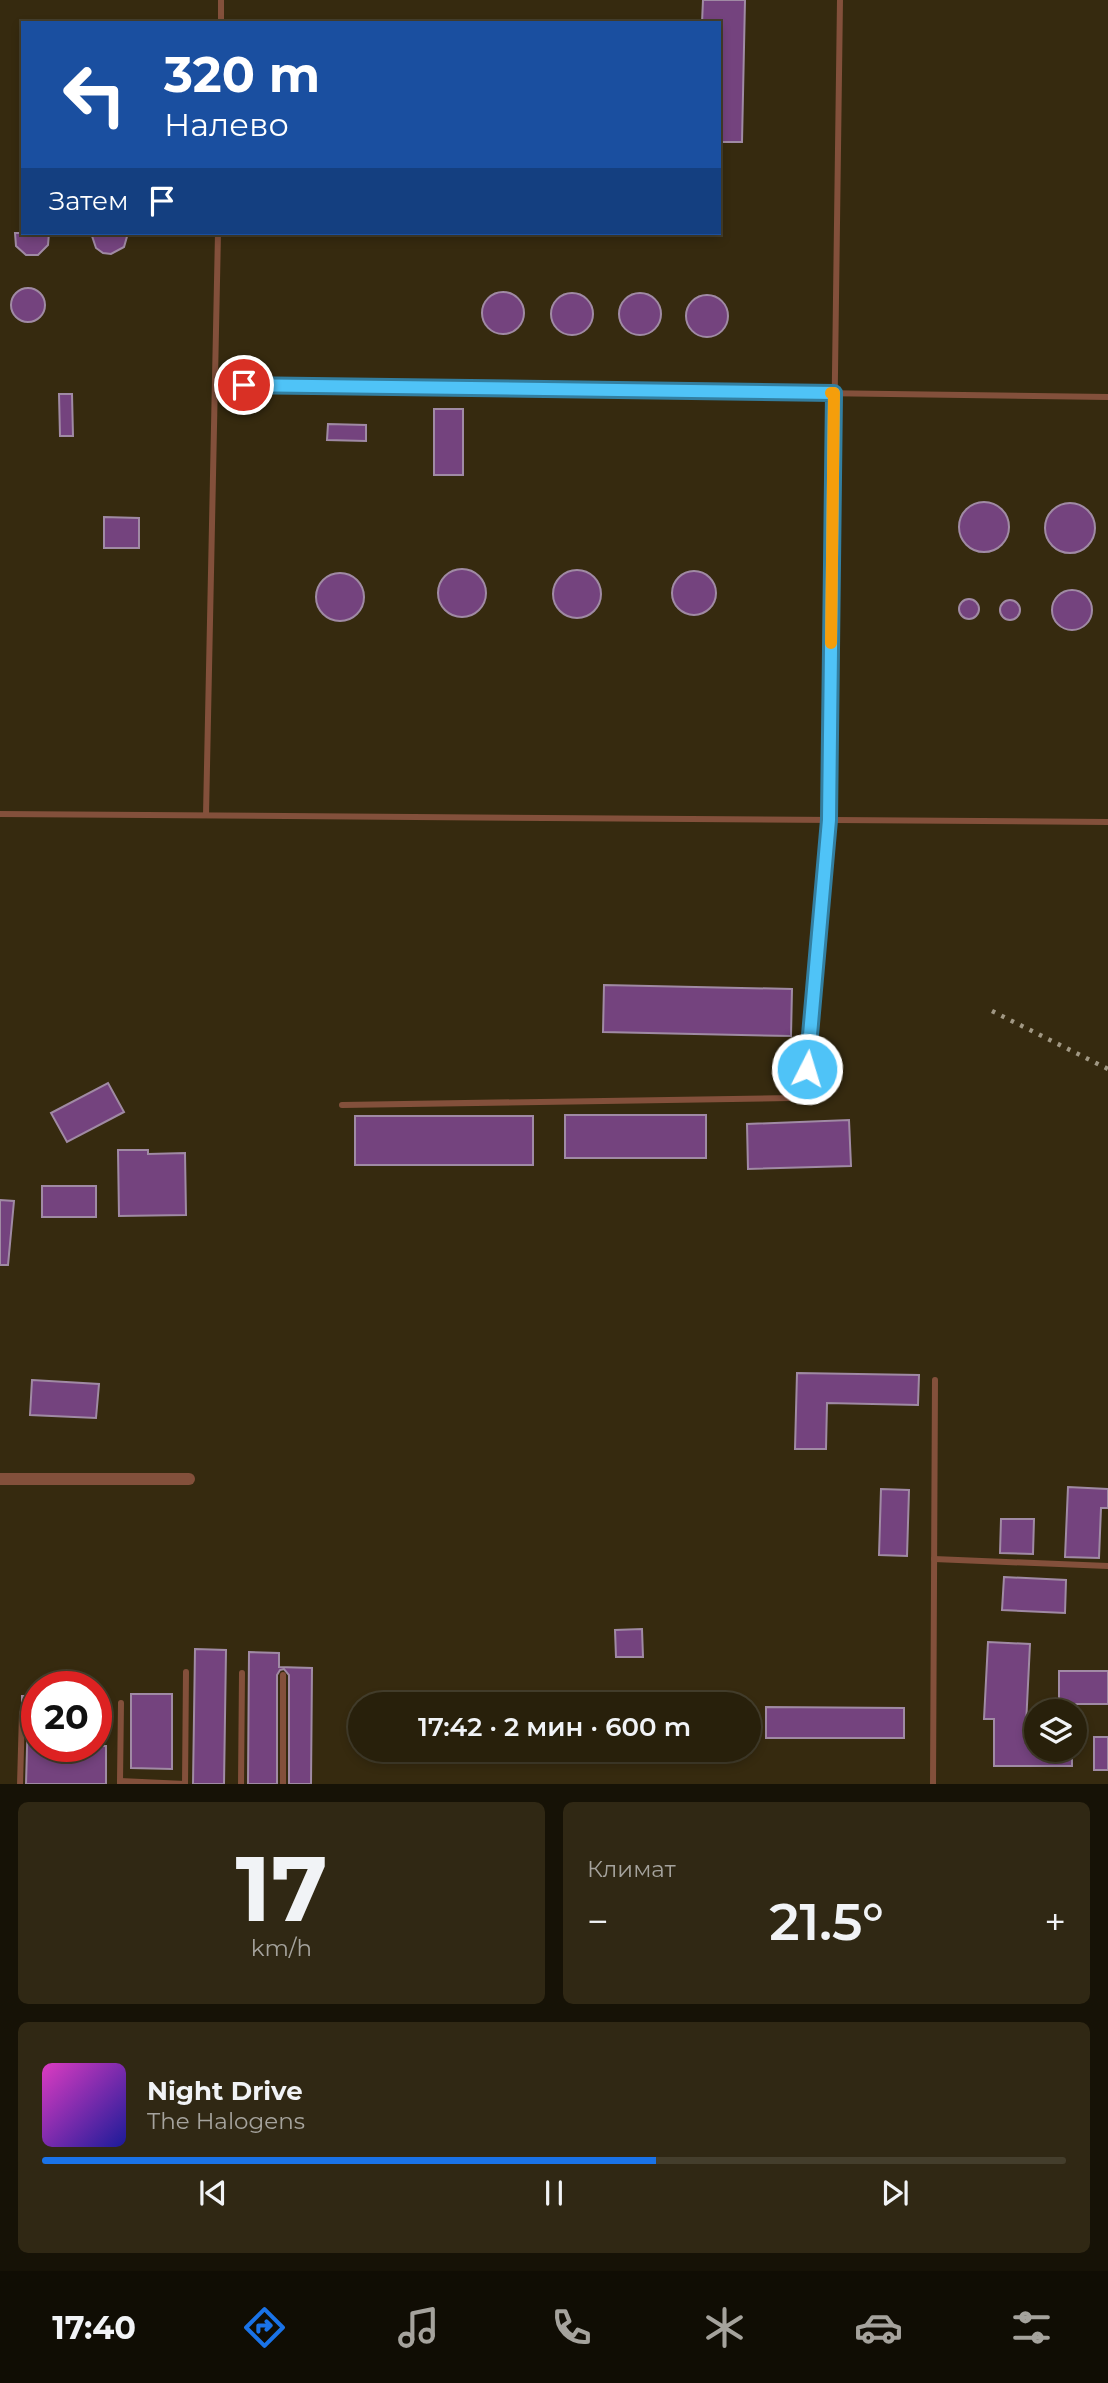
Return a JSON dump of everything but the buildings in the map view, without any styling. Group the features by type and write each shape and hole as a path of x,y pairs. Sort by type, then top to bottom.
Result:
{"street":[{"path":"0,1479 188,1479"}],"lane":[{"path":"221,0 221,21"},
{"path":"342,1105 790,1098 807,1069 829,820 840,0"},
{"path":"206,815 217,385 218,235"},
{"path":"217,385 1108,397"},
{"path":"0,814 1108,822"},
{"path":"933,1784 935,1380"},
{"path":"934,1559 1108,1566"},
{"path":"121,1703 120,1783 185,1784 186,1672"},
{"path":"241,1784 242,1673"},
{"path":"283,1675 283,1784"},
{"path":"20,1784 21,1748"}],"railway":[{"path":"992,1011 1108,1069"}],"slow traffic":[{"path":"831,393 834,393 831,643"}],"route":[{"path":"244,385 834,393 829,820 807,1069"}]}
